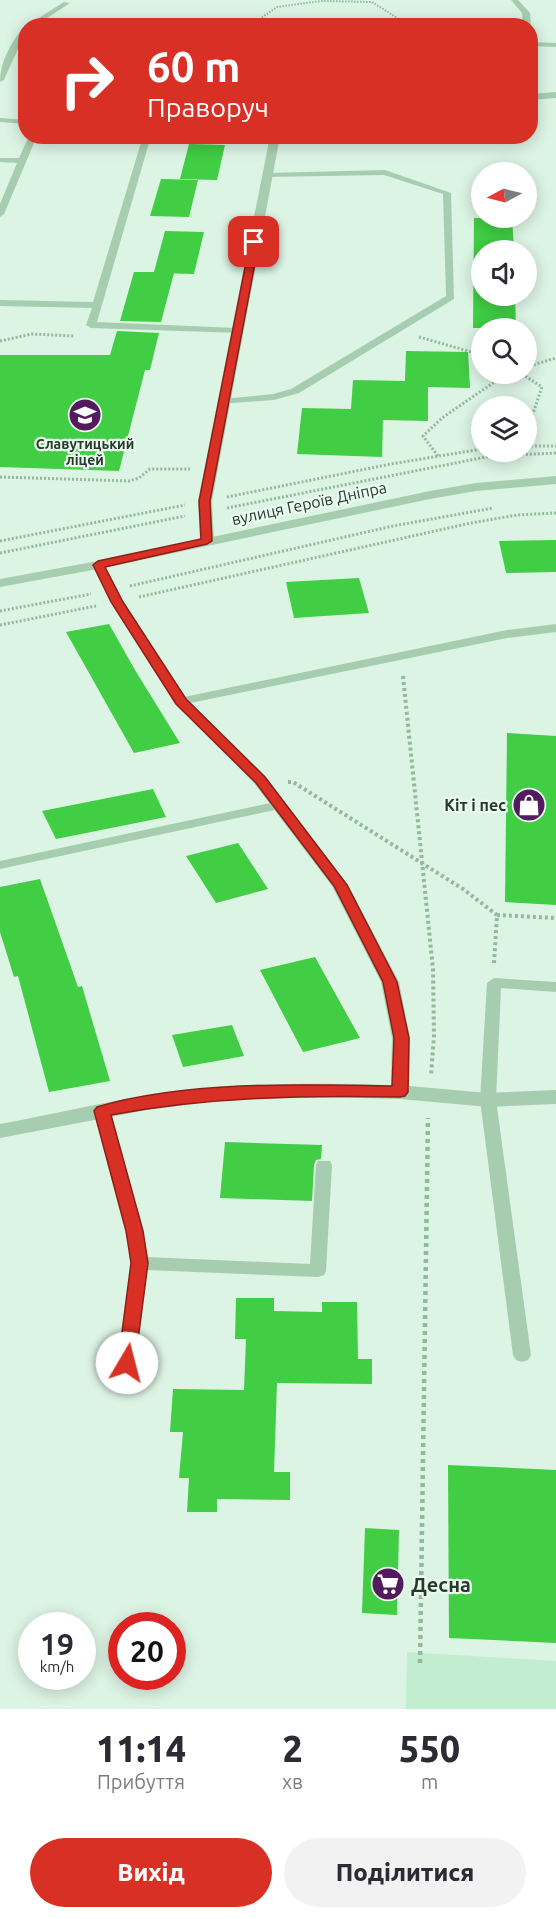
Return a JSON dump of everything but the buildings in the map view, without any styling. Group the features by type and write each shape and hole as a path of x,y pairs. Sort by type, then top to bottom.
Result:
{"street":[{"path":"538,96 556,95"},
{"path":"207,541 205,507 211,469 273,144"},
{"name":"вулиця Героїв Дніпра","path":"0,583 476,487 556,480"},
{"path":"181,701 260,780 340,885 390,982 402,1038 400,1092"},
{"path":"0,1131 162,1100 218,1094 319,1090 429,1093 488,1100 556,1097"}],"lane":[{"path":"514,0 526,13 526,18"},
{"path":"42,18 66,3"},
{"path":"0,80 18,38"},
{"path":"538,45 556,45"},
{"path":"0,120 18,121"},
{"path":"0,214 29,144"},
{"path":"145,144 91,326 237,331"},
{"path":"0,160 22,161"},
{"path":"223,402 274,398 289,394 451,297 447,193 385,172 267,175"},
{"path":"0,303 97,305"},
{"path":"98,565 114,596 181,701 527,630 556,627"},
{"path":"0,865 279,805"},
{"path":"522,1355 488,1100 494,983 556,987"},
{"path":"102,1111 134,1231 139,1263 123,1387"},
{"path":"139,1263 318,1271 324,1165"}],"path":[{"path":"261,18 277,7 321,1 372,2 397,18"},
{"path":"0,341 32,334 75,336 91,326"},
{"path":"396,328 436,344 471,351"},
{"path":"537,364 556,358"},
{"path":"438,456 423,436 435,423 471,396 493,384"},
{"path":"537,384 542,387 537,402"},
{"path":"537,446 556,446"},
{"path":"0,554 205,507 471,451"},
{"path":"0,541 459,461 491,456 556,453"},
{"path":"0,477 129,481 139,478 150,469 211,469"},
{"path":"0,625 393,526 497,507"},
{"path":"0,611 114,596 471,523 517,515 556,513"},
{"path":"401,656 435,1003 429,1093 420,1663"},
{"path":"260,780 293,782 463,889 497,915 556,918"},
{"path":"494,983 497,915"}],"shaded area":[{"path":"407,1652 556,1661 556,1709 406,1709"}],"place":[{"name":"Славутицький ліцей","path":"85,415"},
{"name":"Кіт і пес","path":"529,805"},
{"name":"Десна","path":"388,1584"}],"route":[{"path":"127,1363 139,1277 138,1248 102,1111 162,1100 218,1094 319,1090 400,1092 402,1038 390,982 340,885 260,780 181,701 117,602 98,565 207,541 205,501 254,242"}]}
